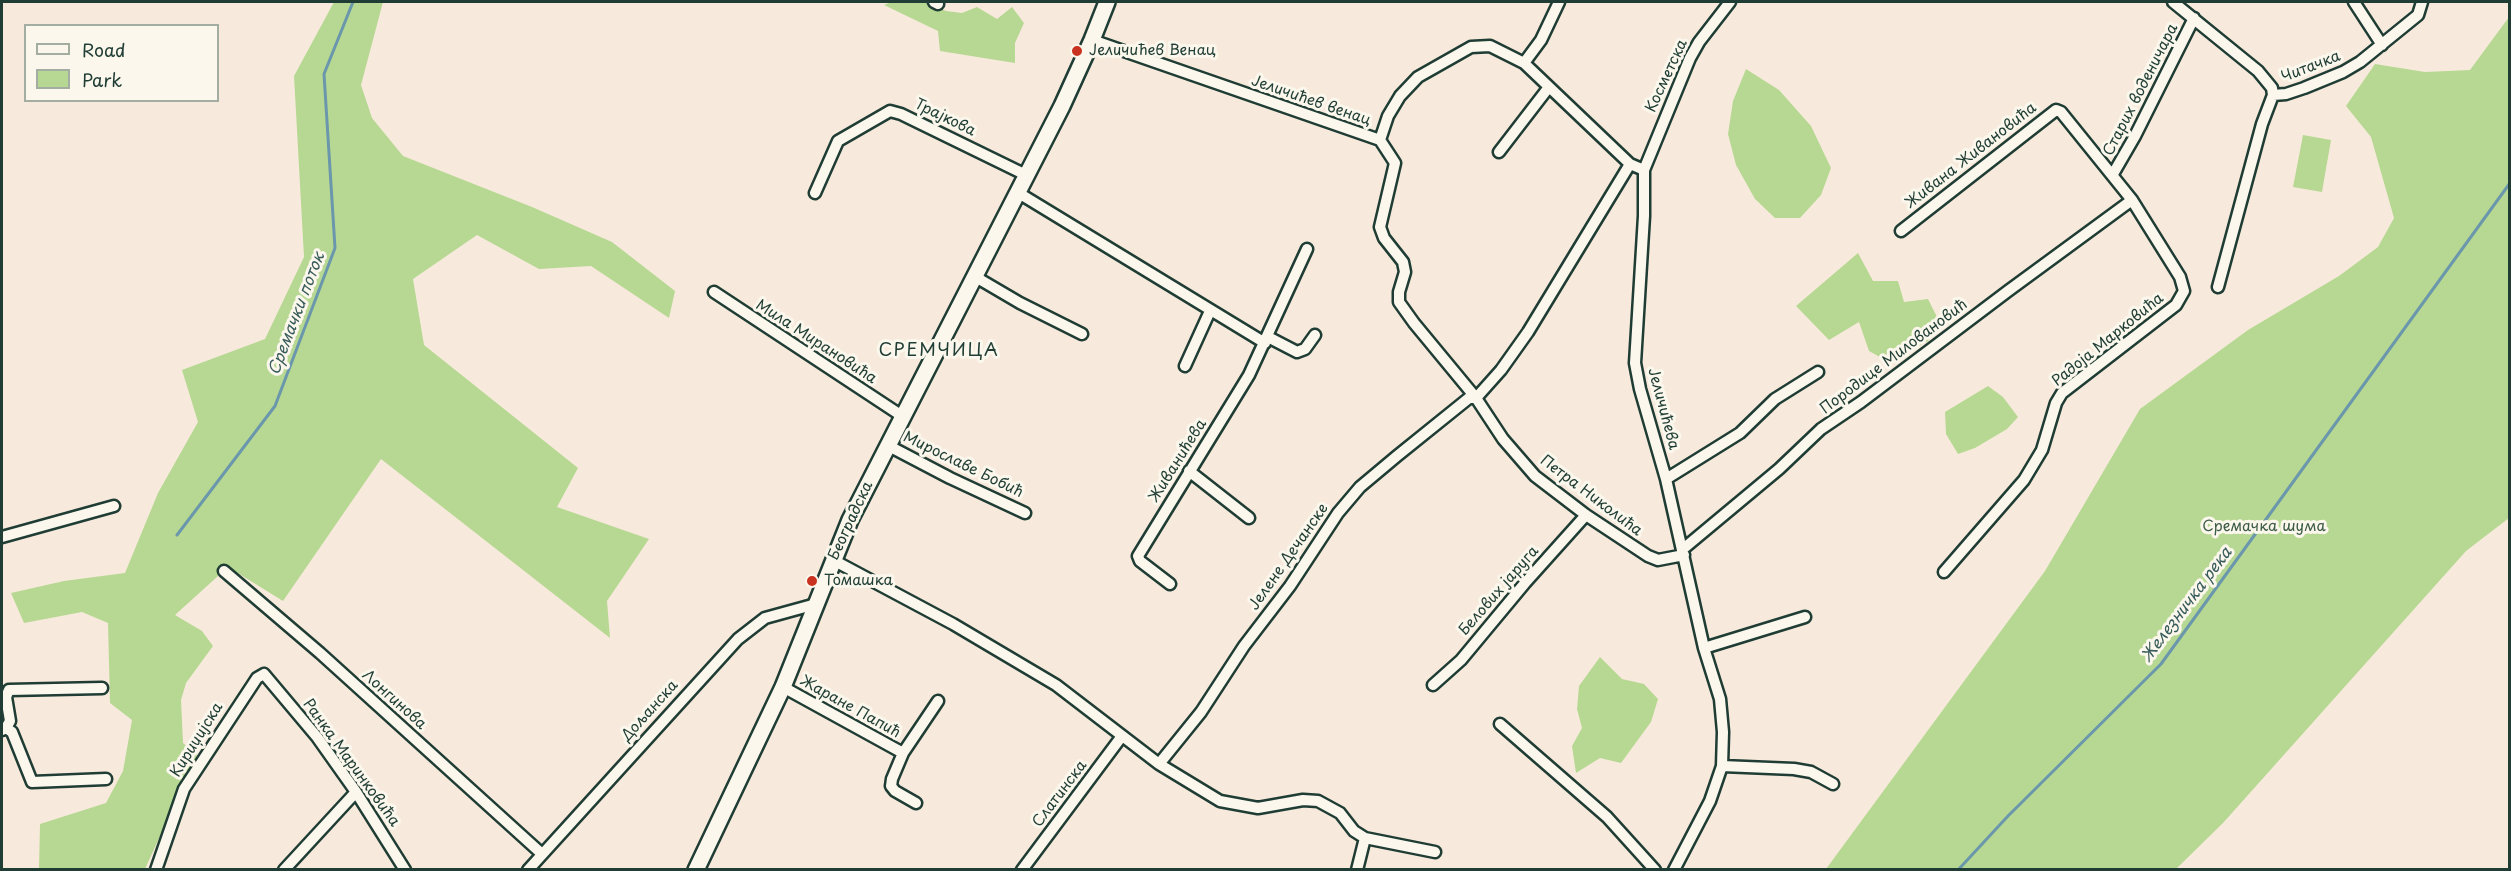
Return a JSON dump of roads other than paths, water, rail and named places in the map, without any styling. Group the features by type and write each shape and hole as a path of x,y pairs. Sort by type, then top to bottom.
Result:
{"main road":[{"name":"Београдска","path":"696,870 783,687 833,560 887,445 1026,175 1092,40 1107,2"}],"street":[{"path":"1524,63 1542,40 1559,2"},
{"name":"Косметска","path":"1644,170 1690,58 1699,42 1730,2"},
{"name":"Читачка","path":"2173,2 2258,71 2272,88 2274,95 2286,94 2343,72 2382,45 2418,15 2422,2"},
{"path":"2354,2 2382,45"},
{"name":"Старих воденичара","path":"2113,174 2135,136 2194,18"},
{"name":"Јеличићев венац","path":"1092,40 1380,140 1395,163 1380,227 1384,238 1403,262 1405,272 1399,292 1399,302 1467,391 1476,398"},
{"path":"1380,140 1388,116 1408,86 1418,77 1462,51 1479,45 1490,46 1524,63 1630,164 1644,170"},
{"path":"1499,152 1549,87"},
{"path":"2218,287 2262,124 2274,95"},
{"name":"Живана Живановића","path":"1901,231 2056,110 2061,112 2113,174"},
{"name":"Трајкова","path":"815,193 838,141 890,111 901,114 1026,175"},
{"path":"1476,398 1501,370 1528,332 1630,164"},
{"name":"Јеличићева","path":"1644,170 1644,216 1635,363 1640,389 1666,479 1704,648 1720,699 1723,732 1722,766 1710,801 1674,870"},
{"path":"2113,174 2132,200"},
{"path":"1017,192 1210,311 1266,340 1296,352 1305,349 1315,335"},
{"name":"Радоја Марковића","path":"1944,572 2024,480 2042,450 2056,403 2062,393 2176,304 2184,291 2180,277 2132,200"},
{"name":"Породице Миловановић","path":"1683,552 1779,469 1821,429 1861,402 2132,200"},
{"name":"Живанићева","path":"1170,584 1140,561 1138,556 1249,375 1307,249"},
{"path":"974,276 1020,303 1082,334"},
{"name":"Мила Мирановића","path":"714,292 902,416"},
{"path":"1185,366 1210,311"},
{"path":"1666,479 1740,433 1775,399 1818,372"},
{"name":"Јелене Дечанске","path":"1159,764 1201,712 1244,646 1290,586 1338,513 1360,487 1469,398 1476,398"},
{"name":"Петра Николића","path":"1476,398 1503,439 1528,469 1586,515 1648,556 1658,560 1683,552"},
{"name":"Мирославе Бобић","path":"887,445 950,478 1026,513"},
{"path":"1189,471 1249,518"},
{"path":"2,537 114,506"},
{"name":"Белових јаруга","path":"1433,685 1461,660 1525,583 1586,515"},
{"path":"833,560 953,624 1056,685 1159,764 1211,796 1233,804 1258,808 1303,800 1318,801 1340,813 1354,831 1365,838 1435,852"},
{"name":"Лонгинова","path":"224,572 320,653 542,854"},
{"name":"Дољанска","path":"528,870 738,639 765,618 816,604"},
{"path":"1704,648 1805,617"},
{"name":"Кириџијска","path":"156,870 184,789 257,678 264,674 268,677"},
{"name":"Ранка Маринковића","path":"268,677 317,737 356,792 405,870"},
{"name":"Жаране Папић","path":"783,687 903,753"},
{"path":"102,688 9,690 6,697 10,721 4,729 12,732 32,782 106,779"},
{"name":"Жаране Папић","path":"916,803 895,791 891,786 903,753 938,701"},
{"path":"1500,724 1607,817 1655,870"},
{"name":"Слатинска","path":"1022,870 1122,736"},
{"path":"1722,766 1794,769 1811,772 1833,784"},
{"path":"284,870 356,792"},
{"path":"1357,870 1365,838"}],"waterway":[{"name":"Сремачки поток","path":"177,535 275,406 335,248 324,74 353,2"},
{"name":"Железничка река","path":"1958,870 2008,816 2161,664 2510,183"}],"place":[{"name":"Јеличићев Венац","path":"1077,51"},
{"name":"Томашка","path":"812,581"}],"district":[{"name":"СРЕМЧИЦА","path":"939,351"}],"park label":[{"name":"Сремачка шума","path":"2264,527"}]}
